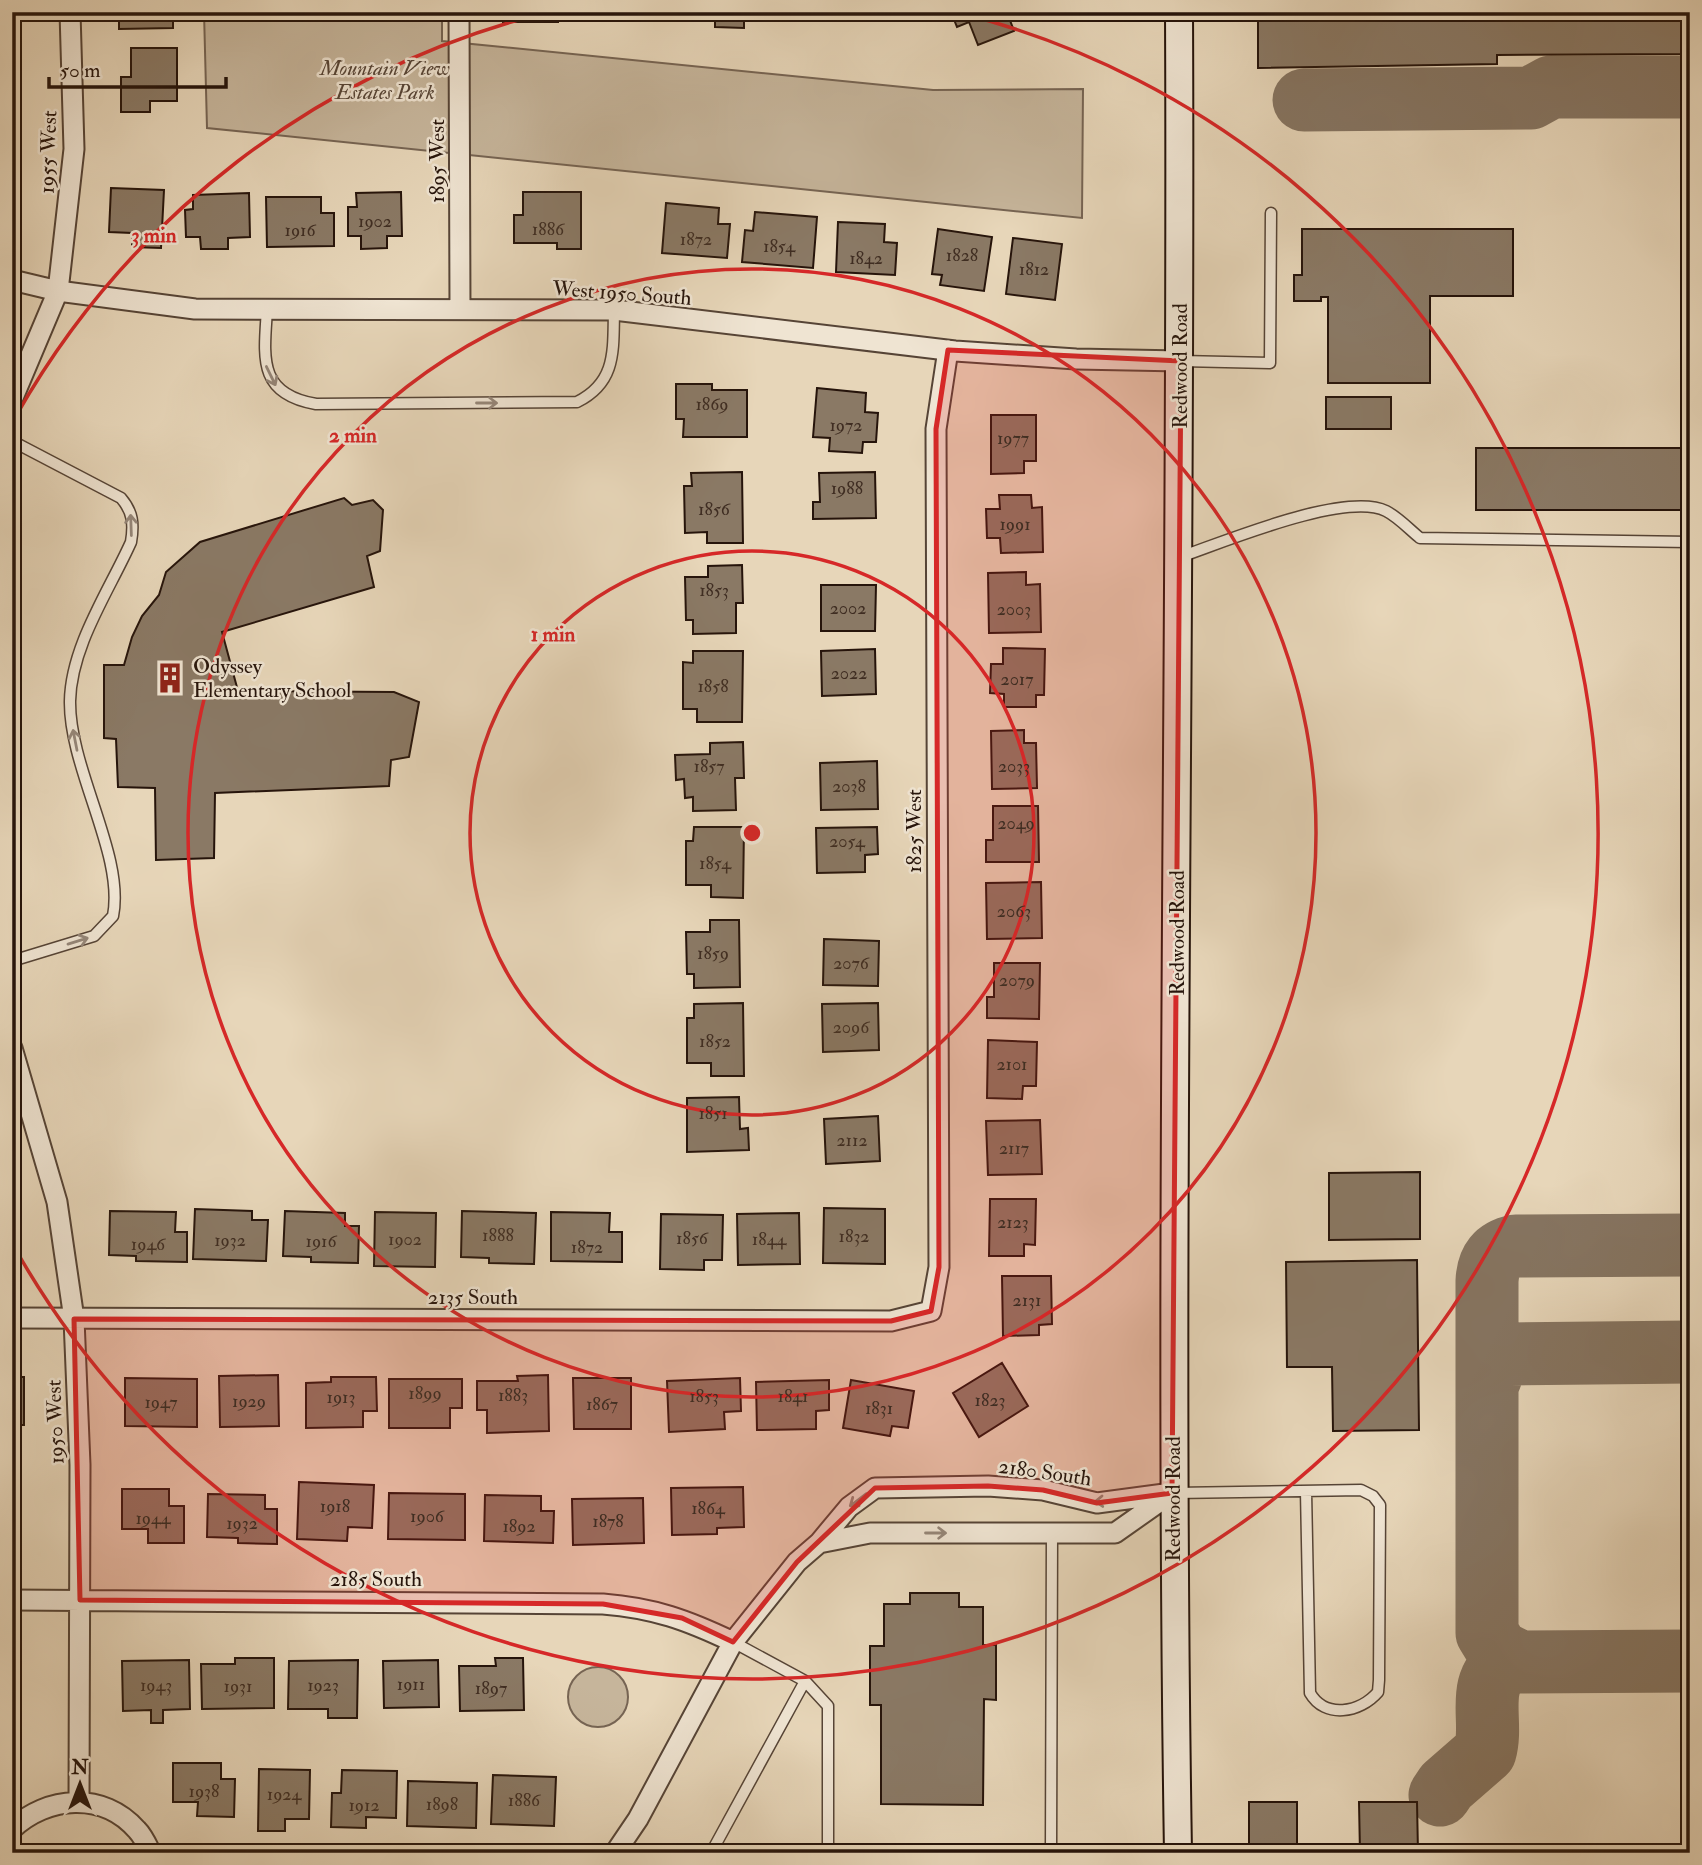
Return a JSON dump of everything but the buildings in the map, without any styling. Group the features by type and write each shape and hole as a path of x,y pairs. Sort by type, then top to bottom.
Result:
{"main road":[{"name":"Redwood Road","path":"1178,1853 1172,1493 1181,361 1179,12"}],"street":[{"name":"1955 West","path":"58,291 74,149 70,12"},
{"name":"1895 West","path":"459,12 460,309"},
{"name":"West 1950 South","path":"12,280 58,291 195,309 614,310 948,350 1076,359 1181,361"},
{"path":"12,400 58,291"},
{"name":"1825 West","path":"931,1311 939,1267 936,429 948,350"},
{"name":"1950 West","path":"12,1048 57,1202 74,1319 80,1465 79,1801"},
{"name":"2135 South","path":"12,1318 891,1321 931,1311"},
{"name":"2180 South","path":"615,1853 638,1819 733,1642 797,1562 819,1543 849,1507 875,1488 1002,1487 1043,1490 1097,1503 1172,1493"},
{"path":"819,1543 870,1533 1115,1533 1172,1493"},
{"name":"2185 South","path":"12,1600 603,1604 641,1607 682,1618 733,1642"},
{"path":"12,1829 26,1816 51,1804 79,1801 111,1809 137,1829 151,1853"}],"lane":[{"path":"1181,361 1270,363 1271,213"},
{"path":"267,309 264,358 267,372 277,388 297,401 316,404 577,402 592,395 605,379 612,361 614,310"},
{"path":"12,441 121,498 130,509 134,527 131,542 74,671 70,700 75,747 114,882 113,916 94,936 12,961"},
{"path":"1180,557 1300,517 1350,505 1386,511 1420,538 1690,542"},
{"path":"1172,1493 1306,1490 1361,1490 1373,1496 1380,1505 1380,1680 1378,1692 1358,1708 1326,1709 1316,1703 1310,1693 1306,1490"},
{"path":"1051,1853 1052,1533"},
{"path":"733,1642 805,1681 828,1706 828,1853"},
{"path":"711,1853 805,1681"}],"highlighted area":[{"path":"948,350 1181,361 1172,1493 1097,1503 1043,1490 988,1486 875,1488 797,1562 733,1642 682,1618 603,1604 80,1600 74,1319 891,1321 931,1311 939,1267 936,429"}],"green space":[{"name":"Mountain View Estates Park","path":"204,12 442,12 442,41 933,90 1083,89 1082,218 207,128"},
{"path":"592,1667 604,1667 623,1680 628,1697 626,1709 615,1722 604,1727 592,1727 573,1714 568,1703 568,1691 581,1672"}],"taxiway":[{"path":"1304,100 1531,98 1551,87 1690,87"},
{"path":"1514,1659 1498,1651 1487,1633 1487,1281 1491,1262 1503,1250 1516,1246 1690,1245"},
{"path":"1487,1386 1496,1363 1511,1354 1690,1352"},
{"path":"1440,1795 1446,1786 1485,1752 1488,1692 1497,1671 1507,1662 1690,1661"}],"place":[{"name":"Odyssey Elementary School","path":"170,678"}]}
